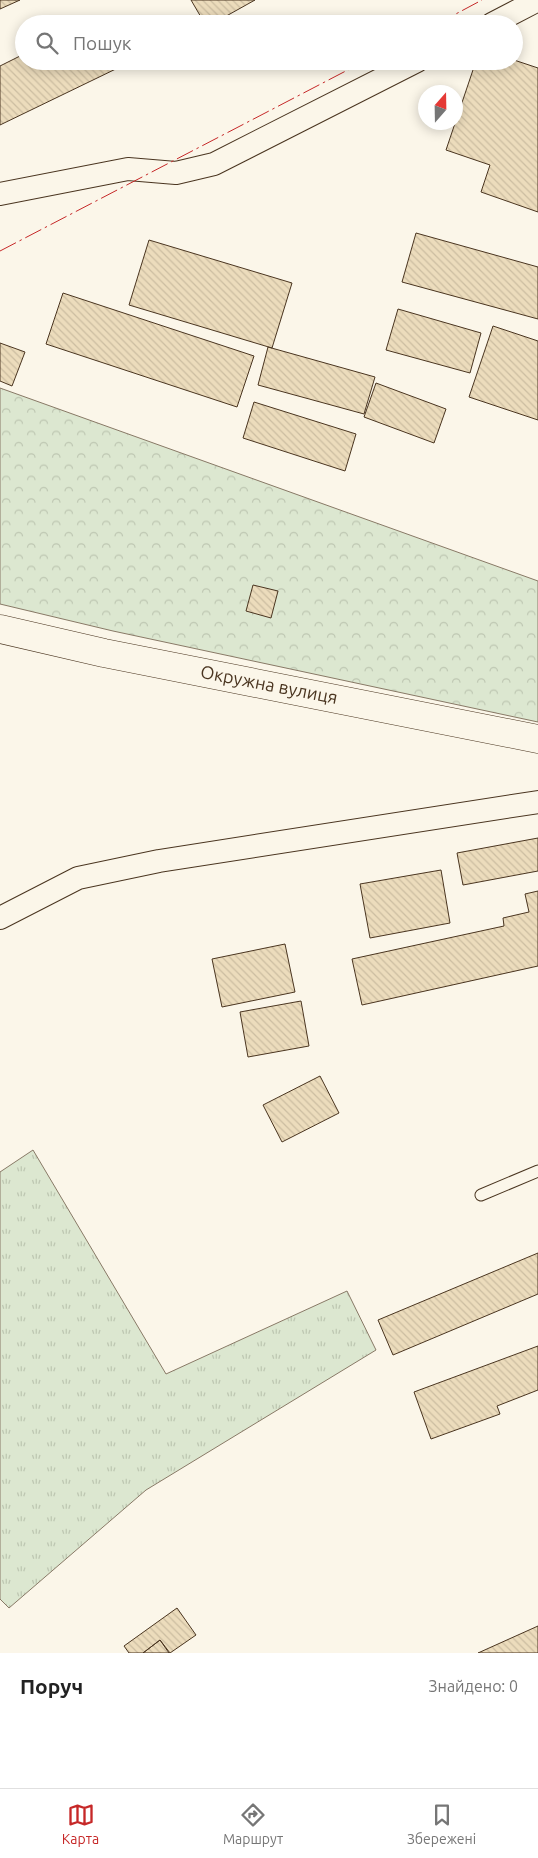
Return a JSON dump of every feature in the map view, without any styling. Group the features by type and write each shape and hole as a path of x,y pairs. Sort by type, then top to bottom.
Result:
{"main road":[{"name":"Окружна вулиця","path":"0,629 104,653 538,739"}],"street":[{"path":"509,15 538,0"},
{"path":"0,194 128,169 176,173 214,164 399,70"},
{"path":"0,918 78,878 86,876 159,861 538,802"}],"lane":[{"path":"481,1195 538,1171"}],"green space":[{"path":"0,388 538,581 538,722 113,631 0,604"},
{"path":"33,1150 166,1374 347,1291 376,1350 146,1490 9,1608 0,1599 0,1172"}],"building":[{"path":"0,0 20,0 0,9"},
{"path":"191,0 255,0 228,15 200,15"},
{"path":"15,58 15,70 114,70 0,125 0,66"},
{"path":"523,63 538,68 538,212 481,192 490,165 446,150 453,130 463,130 463,100 473,70 523,70"},
{"path":"416,233 538,267 538,319 402,282"},
{"path":"149,240 292,283 272,348 129,305"},
{"path":"63,293 254,356 237,407 46,344"},
{"path":"398,309 481,333 470,373 386,350"},
{"path":"493,326 538,341 538,420 469,397"},
{"path":"0,343 25,352 12,386 0,381"},
{"path":"268,347 375,377 364,414 258,385"},
{"path":"376,383 446,409 434,443 364,417"},
{"path":"254,402 356,434 345,471 243,438"},
{"path":"253,585 278,591 271,618 246,611"},
{"path":"538,838 538,871 463,885 457,853"},
{"path":"441,870 450,923 370,938 360,884"},
{"path":"538,891 538,966 362,1005 352,959 504,926 503,918 529,912 525,894"},
{"path":"285,944 295,992 222,1007 212,959"},
{"path":"301,1001 309,1046 248,1057 240,1012"},
{"path":"320,1076 339,1113 282,1142 263,1105"},
{"path":"538,1253 538,1294 393,1355 378,1320"},
{"path":"538,1346 538,1390 497,1406 500,1414 431,1439 414,1392"},
{"path":"177,1608 196,1635 170,1653 160,1640 143,1653 129,1653 124,1646"},
{"path":"538,1626 538,1653 478,1653"},
{"path":"160,1640 169,1653 143,1653"}],"power":[{"path":"454,15 482,0"},
{"path":"0,251 348,70"}]}
